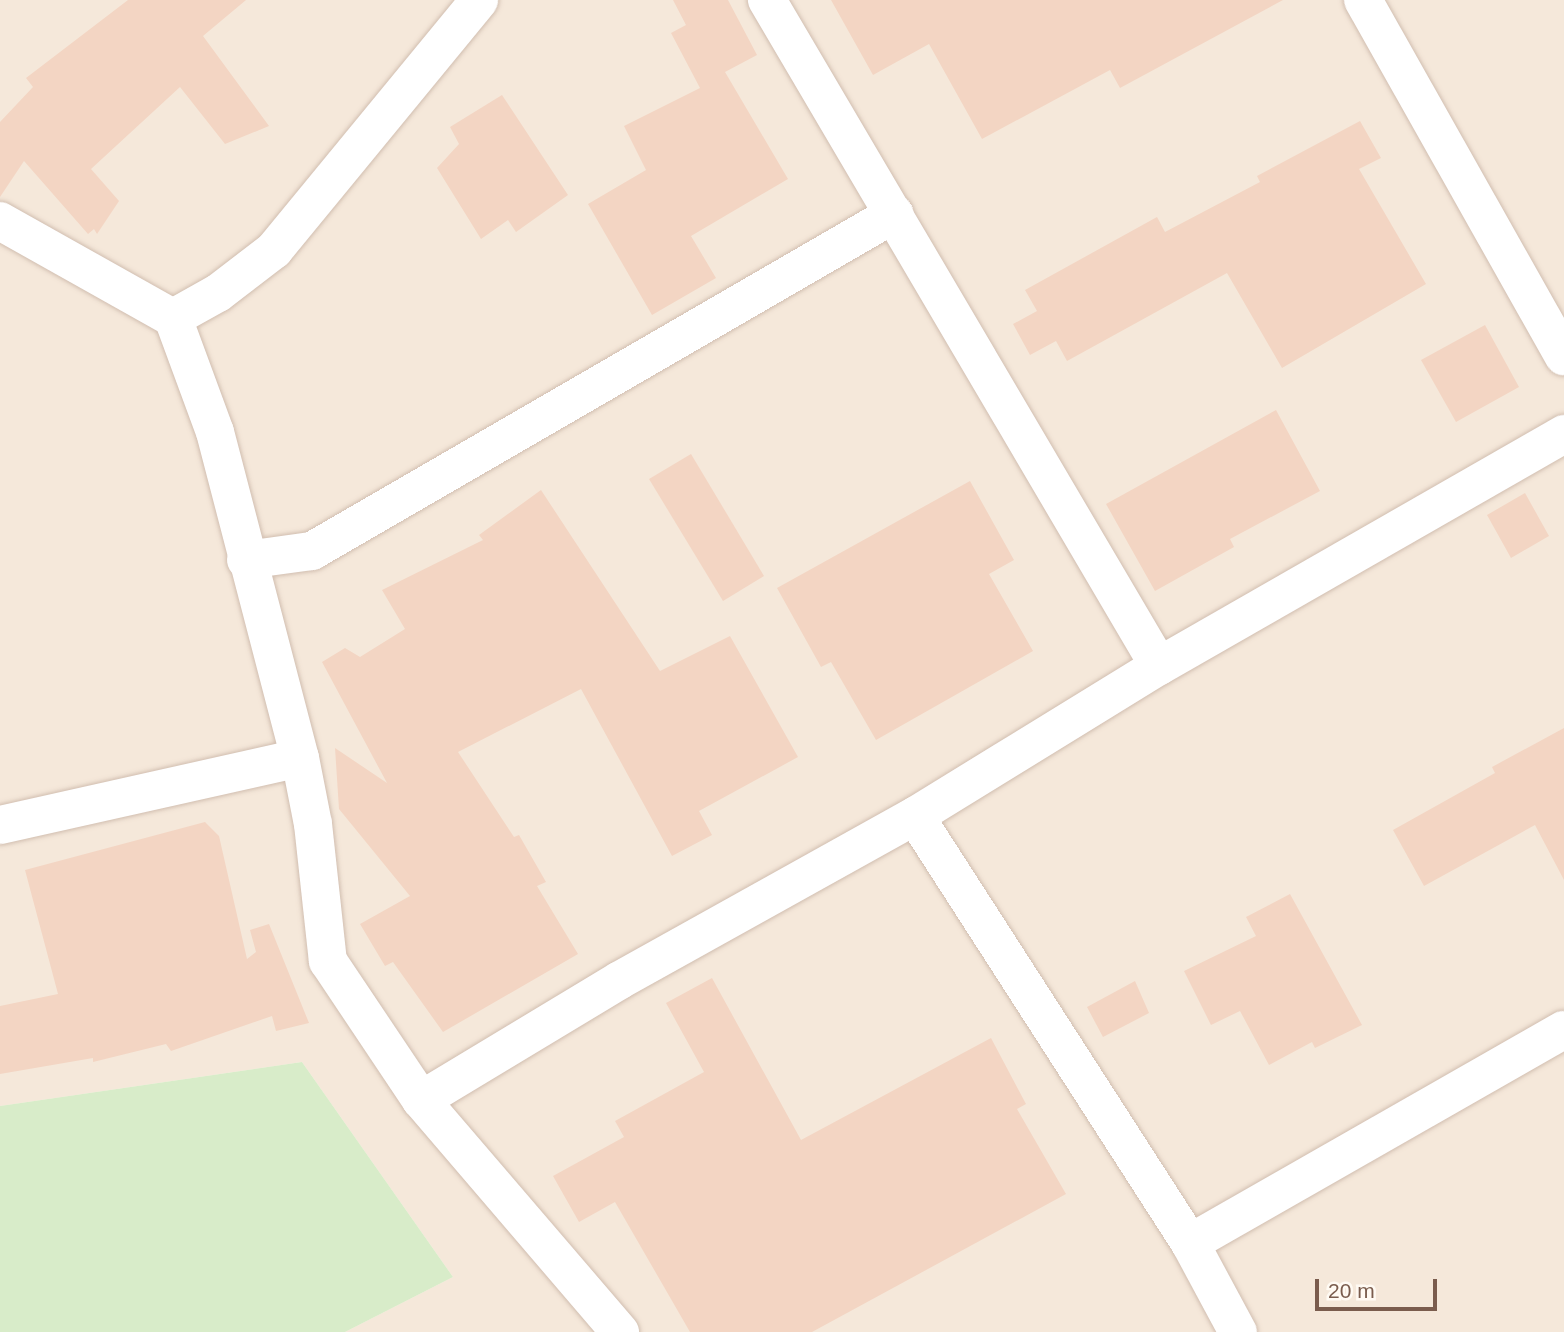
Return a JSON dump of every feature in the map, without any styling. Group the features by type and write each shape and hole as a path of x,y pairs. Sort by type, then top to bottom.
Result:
{"street":[{"path":"173,318 218,293 274,250 479,0"},
{"path":"767,0 1159,666"},
{"path":"1363,0 1564,356"},
{"path":"246,560 312,551 894,214"},
{"path":"0,221 173,318 215,432 246,560 300,758 313,824 328,961 421,1100 620,1332"},
{"path":"421,1100 620,980 915,816 1159,666 1564,434"},
{"path":"0,825 300,758"},
{"path":"915,816 1190,1243 1238,1332"},
{"path":"1190,1243 1564,1030"}],"shaded area":[{"path":"0,0 1564,0 1564,1332 345,1332 453,1277 302,1062 0,1106"}],"green space":[{"path":"302,1062 453,1277 345,1332 0,1332 0,1106"}],"building":[{"path":"128,0 246,0 203,36 269,126 225,144 180,87 91,169 119,201 97,234 94,229 88,234 24,161 0,197 0,122 33,87 26,78"},
{"path":"673,0 728,0 757,55 725,72 788,179 691,236 716,278 652,315 588,204 646,170 624,126 700,88 671,33 686,25"},
{"path":"831,0 1283,0 1120,88 1110,70 982,139 929,44 873,75"},
{"path":"502,95 568,195 516,232 508,220 481,239 437,168 459,144 450,127"},
{"path":"1360,121 1381,158 1359,169 1426,284 1282,368 1227,273 1067,361 1056,341 1030,355 1013,324 1037,311 1025,290 1157,217 1165,232 1260,182 1257,176"},
{"path":"1485,325 1519,387 1456,422 1421,360"},
{"path":"1276,410 1320,491 1230,539 1234,547 1155,591 1106,504"},
{"path":"691,454 764,576 723,601 649,479"},
{"path":"970,481 1014,560 989,574 1033,651 876,740 831,662 821,667 777,588"},
{"path":"541,490 660,671 730,636 798,757 699,811 712,835 672,856 581,689 458,752 514,837 519,835 546,882 537,886 578,954 443,1032 393,962 385,966 360,924 410,896 339,809 335,748 387,783 322,662 345,648 360,657 405,629 382,590 483,540 479,535"},
{"path":"1525,493 1549,536 1511,558 1487,515"},
{"path":"1564,728 1564,880 1535,825 1424,886 1393,830 1495,773 1492,767"},
{"path":"205,822 219,836 247,959 256,952 250,930 269,924 309,1023 276,1031 272,1016 171,1051 166,1044 93,1062 93,1058 0,1074 0,1006 58,994 25,870"},
{"path":"1290,894 1362,1025 1315,1048 1312,1042 1269,1065 1240,1011 1211,1025 1184,971 1256,936 1246,917"},
{"path":"712,978 801,1140 991,1038 1026,1104 1017,1109 1066,1194 812,1332 690,1332 615,1202 579,1222 553,1176 624,1137 615,1121 704,1072 666,1003"},
{"path":"1135,981 1149,1013 1103,1037 1087,1007"}]}
